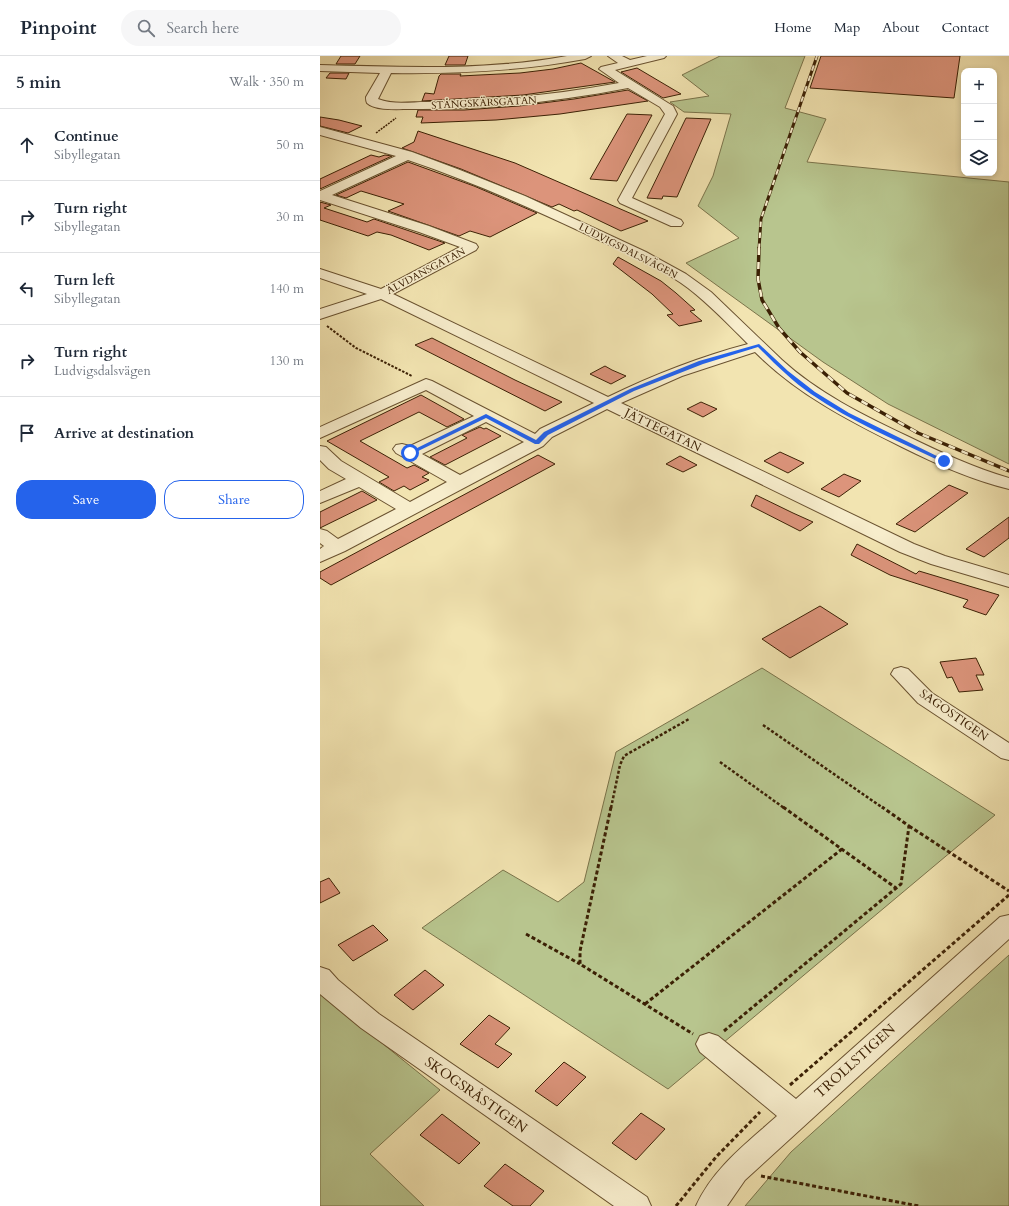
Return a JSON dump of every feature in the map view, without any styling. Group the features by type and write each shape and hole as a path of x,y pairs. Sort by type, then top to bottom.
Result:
{"street":[{"path":"370,69 377,56"},
{"path":"320,68 448,71 492,69 542,64 585,56"},
{"path":"614,56 628,64"},
{"path":"660,56 605,69 669,109 671,114 625,200 676,224"},
{"name":"STÅNGSKÄRSGATAN","path":"387,70 372,97 372,101 382,105 464,105 525,101 587,93 630,84"},
{"name":"LUDVIGSDALSVÄGEN","path":"320,131 408,155 452,170 530,202 668,269 710,298 786,372 813,393 847,414 944,461 1009,484"},
{"path":"320,196 408,155"},
{"name":"ÄLVDANSGATAN","path":"320,196 424,229 471,247 382,294 323,320"},
{"name":"JÄTTEGATAN","path":"320,273 382,294 907,548 938,560 1009,580"},
{"path":"320,556 537,442 546,433 632,390 701,362 759,346"},
{"path":"320,433 426,384 537,442"},
{"path":"461,483 405,450 486,416"},
{"path":"320,451 335,465 358,480 410,509"},
{"path":"320,498 358,480"},
{"path":"320,535 338,547"},
{"name":"SAGOSTIGEN","path":"901,674 925,698 1009,753"},
{"name":"TROLLSTIGEN","path":"710,1206 735,1171 795,1115 1009,924"},
{"name":"SKOGSRÅSTIGEN","path":"320,977 370,1021 637,1206"},
{"path":"709,1044 795,1115"}],"path":[{"path":"363,143 412,106"},
{"path":"323,320 356,348 426,384"},
{"path":"580,964 580,951 620,765 624,756 689,719"},
{"path":"763,726 909,826 1009,891"},
{"path":"720,762 896,888"},
{"path":"526,934 580,964 709,1044 901,884 909,826"},
{"path":"645,1004 842,849"},
{"path":"676,1206 701,1174 737,1133 774,1098 1009,895"},
{"path":"735,1171 919,1206"}],"green space":[{"path":"720,56 805,56 785,108 826,119 807,162 1009,182 1009,464 888,404 823,362 686,263 739,238 698,206 713,176 731,114 684,112 670,102 709,96 682,75"},
{"path":"762,668 995,815 668,1089 422,928 503,870 558,902 584,882 616,752"},
{"path":"1009,955 1009,1206 745,1206 791,1152"},
{"path":"320,993 440,1090 370,1154 424,1206 320,1206"}],"building":[{"path":"341,56 360,56 355,64 336,64"},
{"path":"449,56 468,56 465,65 445,65"},
{"path":"821,56 960,56 954,98 810,88"},
{"path":"581,63 615,82 523,95 422,101 425,93 434,94 439,76 441,74 461,74 460,76 520,73 553,69"},
{"path":"637,68 681,94 663,98 621,72"},
{"path":"330,73 349,73 346,79 326,78"},
{"path":"628,90 648,101 560,114 496,120 421,123 423,117 416,117 418,110 464,110 519,106"},
{"path":"627,114 652,115 617,181 590,179"},
{"path":"320,117 362,126 348,133 320,126"},
{"path":"686,118 711,119 677,197 663,196 662,199 647,198"},
{"path":"418,131 515,163 648,221 621,231 577,210 574,211 559,204 552,207 461,169 402,148 414,142"},
{"path":"371,155 379,157 385,155 392,156 320,189 320,179"},
{"path":"408,162 474,186 537,213 490,237 470,231 459,236 388,211 404,204 361,191 346,198 336,195"},
{"path":"320,202 331,205 324,208 367,222 374,219 445,243 429,250 391,235 377,232 368,236 320,220"},
{"path":"618,257 661,281 695,310 690,311 702,321 679,326 667,315 673,314 652,294 613,264"},
{"path":"432,338 562,402 545,411 415,345"},
{"path":"605,366 626,376 611,384 590,374"},
{"path":"421,395 464,419 447,427 419,412 360,441 407,468 414,465 429,473 422,477 429,480 410,490 404,486 394,491 379,482 389,477 327,441"},
{"path":"701,402 717,409 703,417 687,409"},
{"path":"480,427 484,429 486,428 501,436 445,465 430,457 467,438 462,435"},
{"path":"780,452 804,463 788,473 764,461"},
{"path":"538,455 555,464 331,585 320,578 320,572"},
{"path":"680,456 697,465 683,472 666,464"},
{"path":"844,474 861,481 839,497 821,489"},
{"path":"949,485 968,493 915,532 896,524"},
{"path":"362,491 377,500 320,528 320,512"},
{"path":"756,495 813,522 800,531 751,506"},
{"path":"1009,517 1009,538 984,557 966,549"},
{"path":"857,544 916,574 919,571 999,595 986,615 963,607 968,600 890,575 851,555"},
{"path":"820,606 848,624 790,658 762,639"},
{"path":"976,658 984,675 976,675 983,690 959,692 952,677 947,678 940,662"},
{"path":"329,878 340,893 320,903 320,882"},
{"path":"373,925 388,940 353,961 338,945"},
{"path":"425,970 444,985 413,1010 394,995"},
{"path":"489,1015 510,1028 495,1044 512,1054 498,1068 460,1044"},
{"path":"564,1062 586,1077 557,1106 535,1091"},
{"path":"641,1113 665,1129 636,1160 612,1143"},
{"path":"442,1114 480,1143 459,1164 420,1135"},
{"path":"505,1164 544,1191 530,1206 513,1206 484,1186"}],"railway":[{"path":"759,249 761,219 817,56"},
{"path":"759,248 758,279 762,300 779,328 800,352 847,393 918,433 1009,471"}],"route":[{"path":"410,453 486,416 537,442 546,433 632,390 701,362 759,346 786,372 813,393 847,414 944,461"}]}
